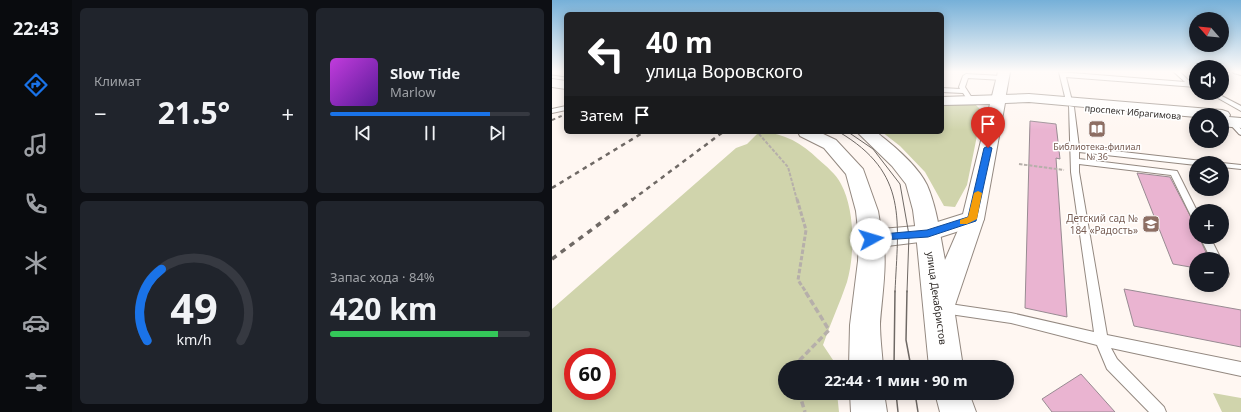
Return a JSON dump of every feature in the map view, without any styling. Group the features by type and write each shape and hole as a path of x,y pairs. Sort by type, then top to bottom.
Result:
{"main road":[{"path":"939,308 972,219 1000,91"},
{"name":"проспект Ибрагимова","path":"944,101 968,96 998,100 1029,98 1189,117"},
{"name":"проспект Ибрагимова","path":"1070,104 1231,121"},
{"path":"810,134 830,144 856,173 867,211 871,239 871,261 865,325 866,360"},
{"name":"улица Декабристов","path":"868,134 899,162 916,184 924,210 928,233 945,360"},
{"path":"871,239 928,233 972,219"},
{"path":"868,400 870,412"},
{"path":"954,400 958,412"}],"lane":[{"path":"947,91 968,96"},
{"path":"965,91 968,96"},
{"path":"1067,91 1070,104 1076,166 1101,340 1112,364 1159,412"},
{"path":"1225,100 1241,109"},
{"path":"552,111 564,108"},
{"path":"1075,149 1189,162"},
{"path":"1076,166 1174,173 1189,204"},
{"path":"1229,166 1241,167"},
{"path":"939,308 1011,318 1101,340 1241,369"}],"path":[{"path":"759,134 788,166 806,230 798,280 829,330 800,360"},
{"path":"1019,164 1076,166"},
{"path":"801,400 805,412"}],"green space":[{"path":"975,104 982,111 967,185 955,207 944,206 925,172 900,146 885,134 944,134 944,105"},
{"path":"757,134 776,134 798,143 831,170 839,180 846,195 849,206 852,232 850,271 823,345 833,360 778,360 778,400 838,400 839,412 552,412 552,309 736,148 747,144"},
{"path":"1213,393 1241,398 1241,412 1222,412"}],"building":[{"path":"1030,121 1056,124 1060,159 1056,158 1067,317 1025,308"},
{"path":"1137,173 1170,177 1189,214 1189,244 1202,244 1206,252 1189,252 1189,267 1173,264"},
{"path":"1124,289 1241,310 1241,347 1134,326"},
{"path":"1081,374 1115,412 1052,412 1042,399"}],"tram line":[{"path":"842,134 862,148 878,164 888,182 894,201 897,221 895,292"},
{"path":"851,134 873,149 900,184 909,235 907,292"},
{"path":"894,360 895,291"},
{"path":"907,291 906,340 910,360"},
{"path":"897,400 898,412"},
{"path":"916,400 918,412"}],"railway":[{"path":"552,120 564,115"},
{"path":"552,188 641,134"},
{"path":"632,200 720,134"},
{"path":"552,259 633,199"}],"slow traffic":[{"path":"964,222 972,219 978,193"}],"place":[{"name":"Библиотека-филиал № 36","path":"1097,129"},
{"name":"Детский сад № 184 «Радость»","path":"1151,224"}],"route":[{"path":"871,239 928,233 972,219 988,148"}]}
